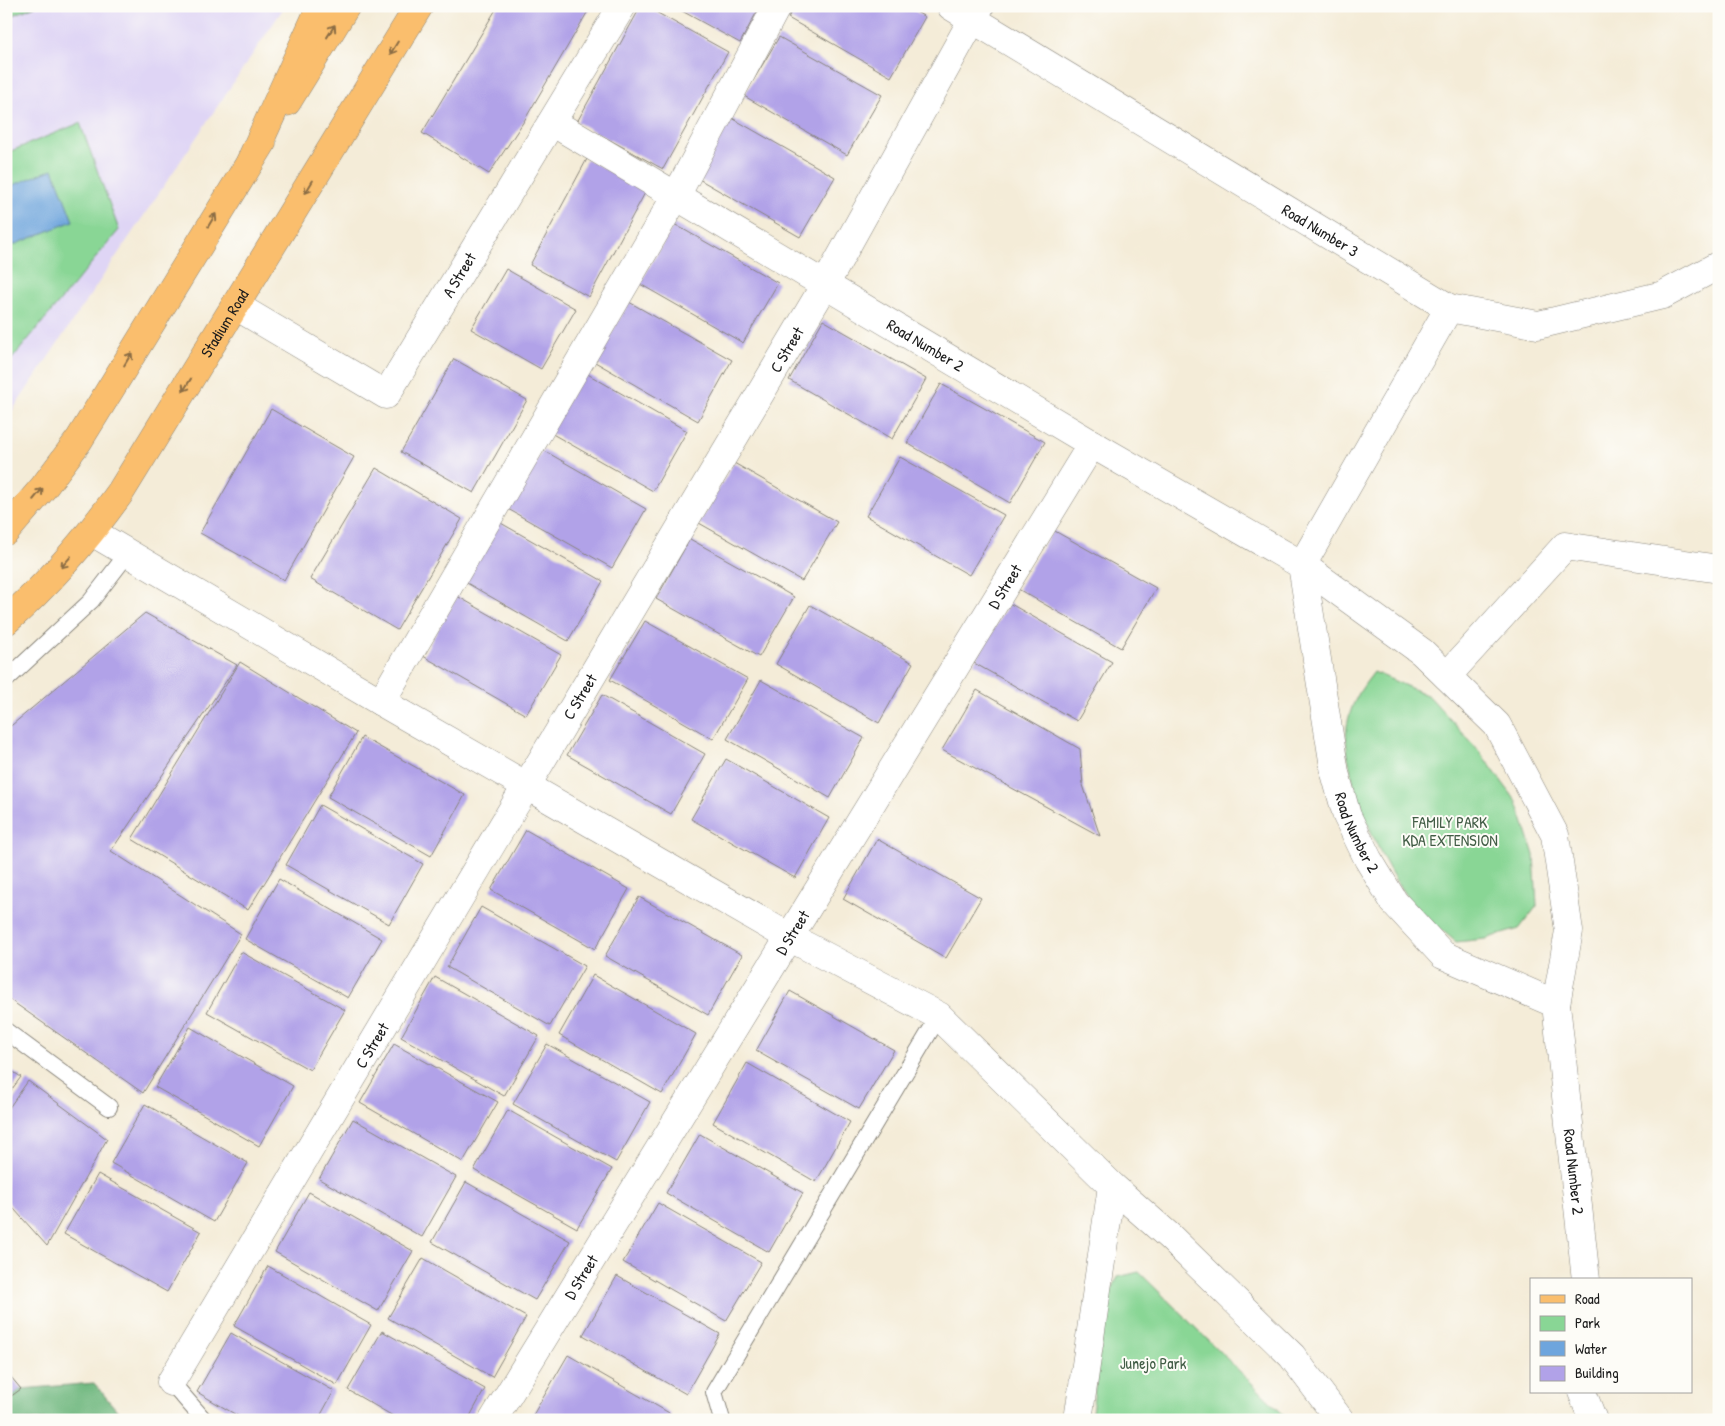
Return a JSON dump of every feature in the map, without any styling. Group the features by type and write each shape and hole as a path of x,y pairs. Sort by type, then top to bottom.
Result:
{"main road":[{"path":"250,162 321,6"},
{"path":"6,531 43,488 79,440 346,6"},
{"name":"Stadium Road","path":"6,621 61,568 92,532 120,493 419,6"}],"street":[{"name":"A Street","path":"236,306 386,395 622,6"},
{"path":"381,702 676,196 777,6"},
{"name":"C Street","path":"171,1382 825,285 968,10"},
{"name":"Road Number 3","path":"968,10 1449,308 1538,325 1663,295 1719,265"},
{"name":"Road Number 2","path":"552,122 1092,444 1302,565 1422,652 1498,725 1555,835 1569,932 1556,1004 1586,1278"},
{"path":"1302,565 1449,308"},
{"name":"D Street","path":"493,1420 1092,444"},
{"path":"92,532 381,702 789,937 939,1016 1112,1186 1170,1237 1292,1356 1340,1420"},
{"path":"1447,676 1565,546 1719,569"},
{"name":"Road Number 2","path":"1302,565 1335,773 1347,816 1368,859 1394,902 1443,955 1556,1004"},
{"path":"1078,1420 1112,1186"},
{"path":"1583,1394 1593,1420"}],"lane":[{"path":"6,680 91,601 128,553"},
{"path":"722,1420 714,1392 939,1016"},
{"path":"6,1032 108,1107"},
{"path":"171,1382 204,1420"}],"shaded area":[{"path":"6,6 285,6 6,420"}],"green space":[{"path":"6,6 35,6 6,18"},
{"path":"80,123 119,230 6,366 6,153"},
{"name":"FAMILY PARK KDA EXTENSION","path":"1374,672 1429,696 1479,751 1517,802 1534,855 1537,906 1519,929 1485,939 1456,942 1415,907 1390,871 1357,795 1350,769 1347,746 1347,726 1351,710 1360,691"},
{"name":"Junejo Park","path":"1139,1272 1289,1420 1091,1420 1106,1302 1118,1277"},
{"path":"94,1383 125,1420 6,1420 6,1400 21,1389"}],"water":[{"path":"53,169 73,221 6,248 6,188"}],"building":[{"path":"498,6 591,6 524,121 489,174 422,133"},
{"path":"641,6 645,6 728,52 663,169 577,122"},
{"path":"673,6 760,6 740,43"},
{"path":"794,6 906,6 925,17 891,77 788,18"},
{"path":"779,37 882,95 847,155 744,96"},
{"path":"732,118 835,177 800,237 697,178"},
{"path":"587,159 646,191 589,297 530,265"},
{"path":"674,224 778,283 743,343 640,284"},
{"path":"506,269 576,309 541,369 471,329"},
{"path":"629,302 732,360 698,421 595,362"},
{"path":"823,320 926,379 892,439 789,380"},
{"path":"454,359 527,400 474,493 401,452"},
{"path":"584,372 687,431 653,491 549,432"},
{"path":"941,384 1045,442 1010,503 907,443"},
{"path":"271,409 354,457 284,580 200,533"},
{"path":"543,450 646,509 612,568 508,509"},
{"path":"900,457 1004,515 969,575 866,516"},
{"path":"734,463 837,522 802,581 699,523"},
{"path":"376,468 462,519 397,630 310,579"},
{"path":"499,522 603,581 568,641 465,582"},
{"path":"1053,530 1156,588 1121,648 1018,589"},
{"path":"690,539 794,597 759,657 656,599"},
{"path":"457,596 561,655 526,715 423,656"},
{"path":"1009,603 1112,662 1077,721 974,663"},
{"path":"810,605 913,663 879,723 776,664"},
{"path":"145,613 237,665 111,851 241,934 143,1093 6,997 6,730"},
{"path":"645,621 748,679 713,739 610,680"},
{"path":"240,662 356,733 248,910 132,839"},
{"path":"761,680 864,738 830,798 727,739"},
{"path":"977,690 1080,749 1083,785 1100,836 942,750"},
{"path":"602,695 705,754 671,814 567,755"},
{"path":"362,737 465,795 431,856 328,797"},
{"path":"726,759 829,818 795,878 691,819"},
{"path":"320,805 423,864 389,924 286,865"},
{"path":"526,830 629,889 595,949 491,890"},
{"path":"877,839 981,898 946,958 843,899"},
{"path":"279,879 382,939 348,998 245,939"},
{"path":"639,897 742,955 708,1015 605,956"},
{"path":"481,907 585,966 550,1026 447,967"},
{"path":"241,952 345,1010 310,1070 207,1012"},
{"path":"593,975 696,1034 662,1094 559,1035"},
{"path":"435,977 539,1036 504,1096 401,1037"},
{"path":"790,991 894,1050 859,1109 756,1051"},
{"path":"190,1027 293,1086 259,1146 155,1087"},
{"path":"394,1044 498,1102 463,1162 360,1103"},
{"path":"547,1044 650,1102 616,1162 513,1104"},
{"path":"747,1063 850,1122 816,1182 713,1123"},
{"path":"6,1067 21,1077 6,1097"},
{"path":"28,1081 107,1139 47,1246 6,1200 6,1112"},
{"path":"145,1104 248,1163 214,1222 111,1163"},
{"path":"508,1110 612,1169 577,1228 474,1170"},
{"path":"353,1119 456,1177 422,1237 319,1179"},
{"path":"700,1134 803,1193 769,1252 666,1193"},
{"path":"98,1174 201,1232 167,1292 64,1234"},
{"path":"466,1182 570,1241 535,1300 432,1242"},
{"path":"309,1192 413,1251 378,1311 275,1252"},
{"path":"658,1203 761,1262 726,1321 623,1262"},
{"path":"423,1258 526,1317 492,1377 388,1318"},
{"path":"268,1266 371,1325 337,1385 234,1326"},
{"path":"617,1276 720,1334 686,1394 583,1335"},
{"path":"382,1331 485,1389 468,1420 400,1420 348,1390"},
{"path":"231,1333 334,1391 318,1420 245,1420 197,1392"},
{"path":"568,1355 671,1414 667,1420 542,1420 533,1415"},
{"path":"6,1371 21,1389 6,1400"}]}
